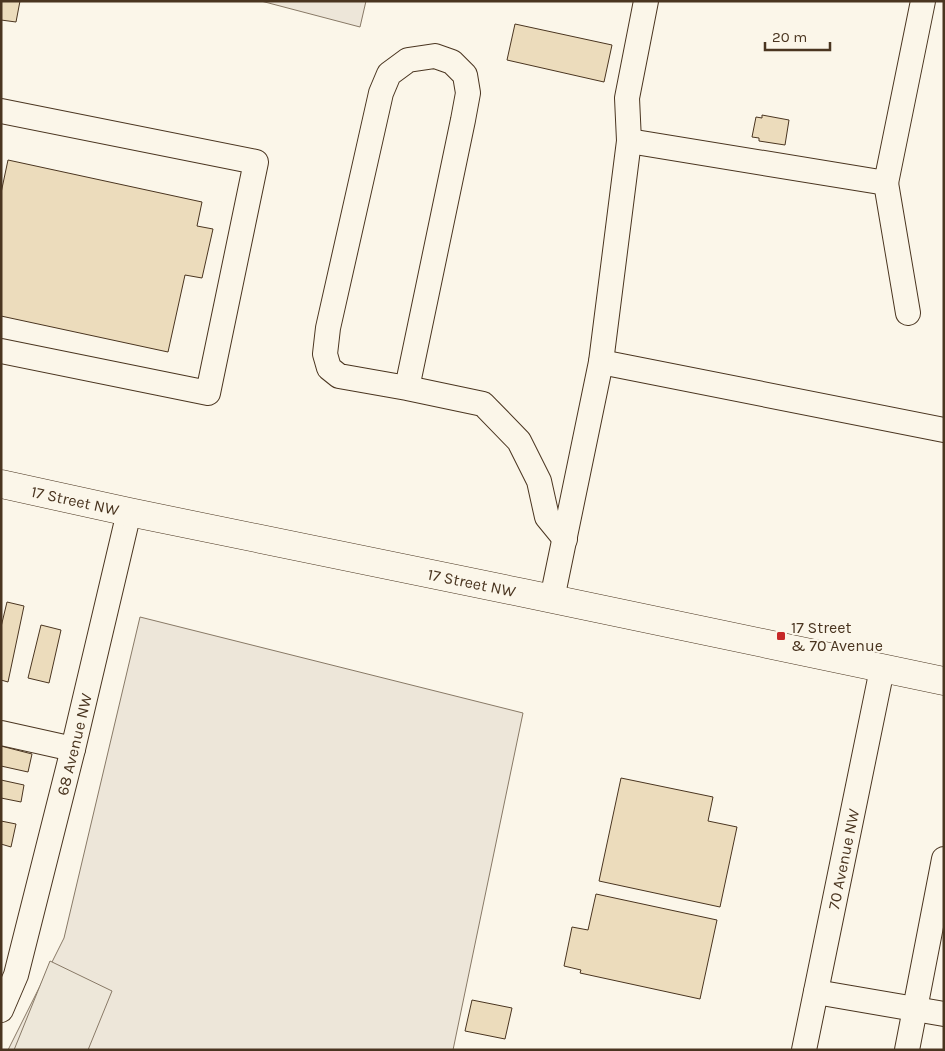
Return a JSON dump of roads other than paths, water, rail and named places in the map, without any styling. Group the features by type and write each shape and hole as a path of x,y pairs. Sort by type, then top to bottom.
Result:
{"main road":[{"name":"17 Street NW","path":"1,484 944,681"}],"street":[{"path":"552,599 601,362 629,141 627,98 646,1"},
{"path":"908,313 886,183 923,1"},
{"path":"407,388 464,120 468,93 464,75 452,62 435,56 408,60 389,74 380,93 328,328 325,354 330,368 339,376 484,404 519,441 539,481 547,517 565,539"},
{"path":"1,111 256,162 208,393 1,351"},
{"path":"629,141 886,183"},
{"path":"601,362 944,430"},
{"name":"68 Avenue NW","path":"1,1010 16,975 73,749 129,512"},
{"name":"70 Avenue NW","path":"804,1050 882,669"},
{"path":"1,733 73,749"},
{"path":"906,1050 944,859"},
{"path":"816,992 944,1014"}],"place":[{"name":"17 Street & 70 Avenue","path":"781,636"}]}
